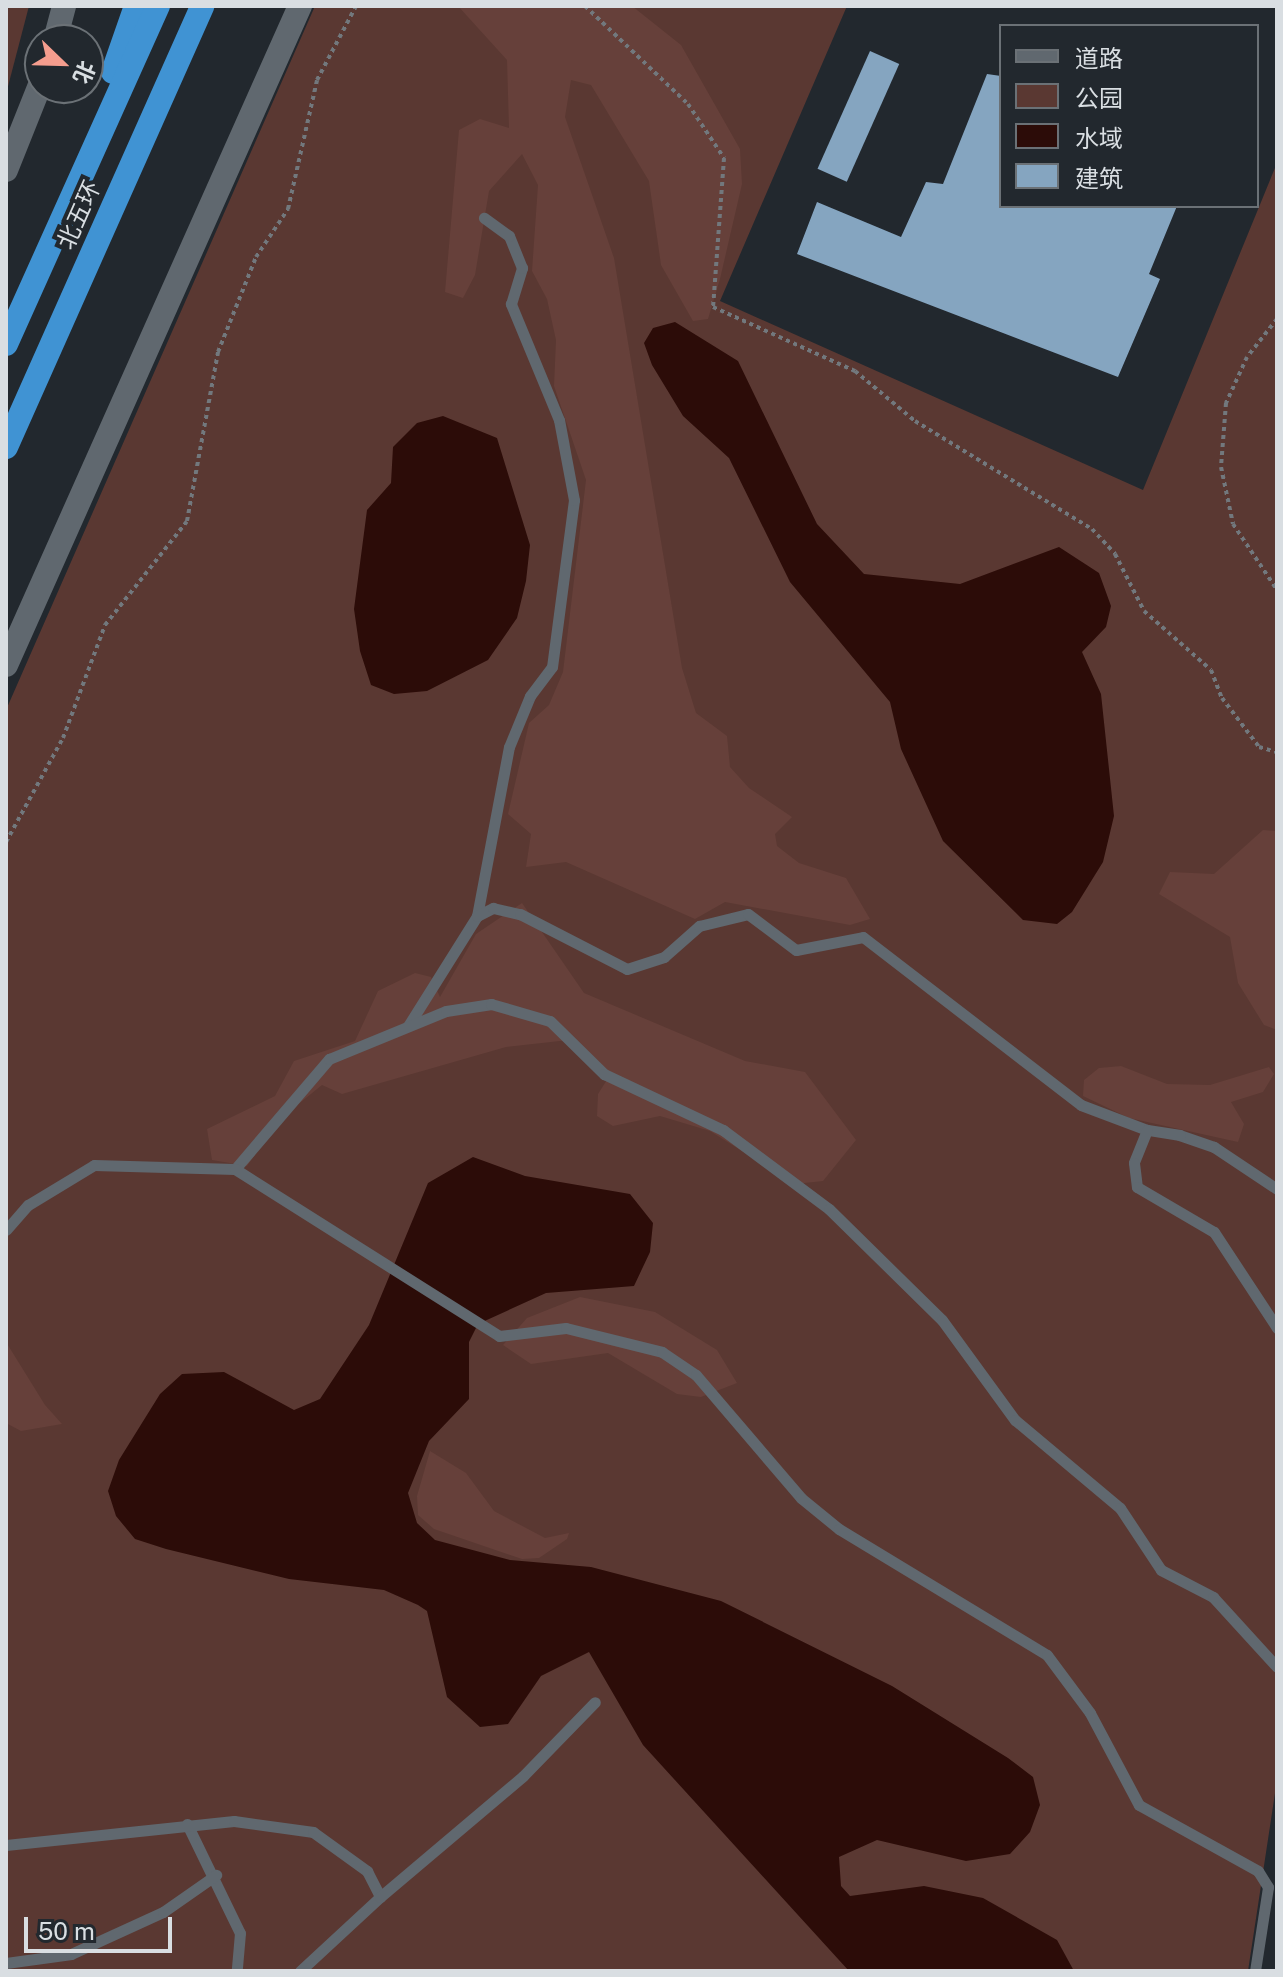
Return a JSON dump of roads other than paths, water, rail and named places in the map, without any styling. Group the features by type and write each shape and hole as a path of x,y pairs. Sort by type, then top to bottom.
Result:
{"highway":[{"path":"65,214 136,6"},
{"name":"北五环","path":"6,344 158,6"},
{"name":"北五环","path":"6,447 202,6"},
{"path":"6,305 52,243"}],"street":[{"path":"6,665 300,6"},
{"path":"6,170 32,104"}],"lane":[{"path":"408,1026 477,916 509,747 530,696 552,667 574,500 559,420 511,304 522,268 509,236 484,218"},
{"path":"477,916 493,908 520,914 627,969 664,957 699,926 730,913 748,914 796,950 863,937 1081,1105 1147,1130 1214,1147 1277,1189"},
{"path":"235,1169 329,1059 408,1026 491,1004 550,1021 604,1074 723,1130 778,1166 933,1310 1015,1420 1120,1508 1161,1570 1213,1597 1277,1667"},
{"path":"1147,1130 1134,1163 1137,1187 1214,1232 1277,1328"},
{"path":"6,1230 28,1205 94,1165 235,1169 382,1268 487,1330 599,1332 662,1352 696,1375 801,1498 839,1529 1047,1655 1090,1713 1139,1805 1258,1871 1268,1887 1255,1971"},
{"path":"300,1971 380,1897 523,1776 595,1702"},
{"path":"6,1845 234,1821 313,1832 367,1871 380,1897"},
{"path":"187,1824 216,1875 240,1933 237,1971"},
{"path":"6,1963 71,1954 163,1912 216,1875"}],"water":[{"path":"675,322 738,361 817,524 864,574 960,584 1059,547 1099,573 1111,606 1106,627 1082,652 1101,694 1114,816 1103,862 1072,912 1057,924 1023,920 943,841 901,749 890,702 790,582 729,458 683,416 652,365 644,343 653,328"},
{"path":"443,416 497,438 530,545 526,581 517,618 488,660 427,691 394,694 371,685 360,651 354,609 367,510 391,483 393,447 417,423"},
{"path":"473,1157 525,1176 630,1194 653,1223 650,1252 634,1286 546,1293 478,1324 469,1342 469,1399 429,1441 408,1493 417,1523 435,1540 510,1560 591,1567 721,1601 892,1686 1008,1758 1033,1777 1040,1805 1030,1832 1010,1854 966,1861 877,1840 839,1857 841,1886 850,1896 924,1886 983,1898 1057,1940 1074,1971 849,1971 643,1745 589,1652 541,1676 508,1724 480,1727 447,1697 427,1611 418,1605 384,1590 289,1579 166,1549 135,1539 116,1516 108,1491 119,1460 160,1394 182,1374 224,1372 294,1410 320,1399 369,1325 428,1183"}]}
